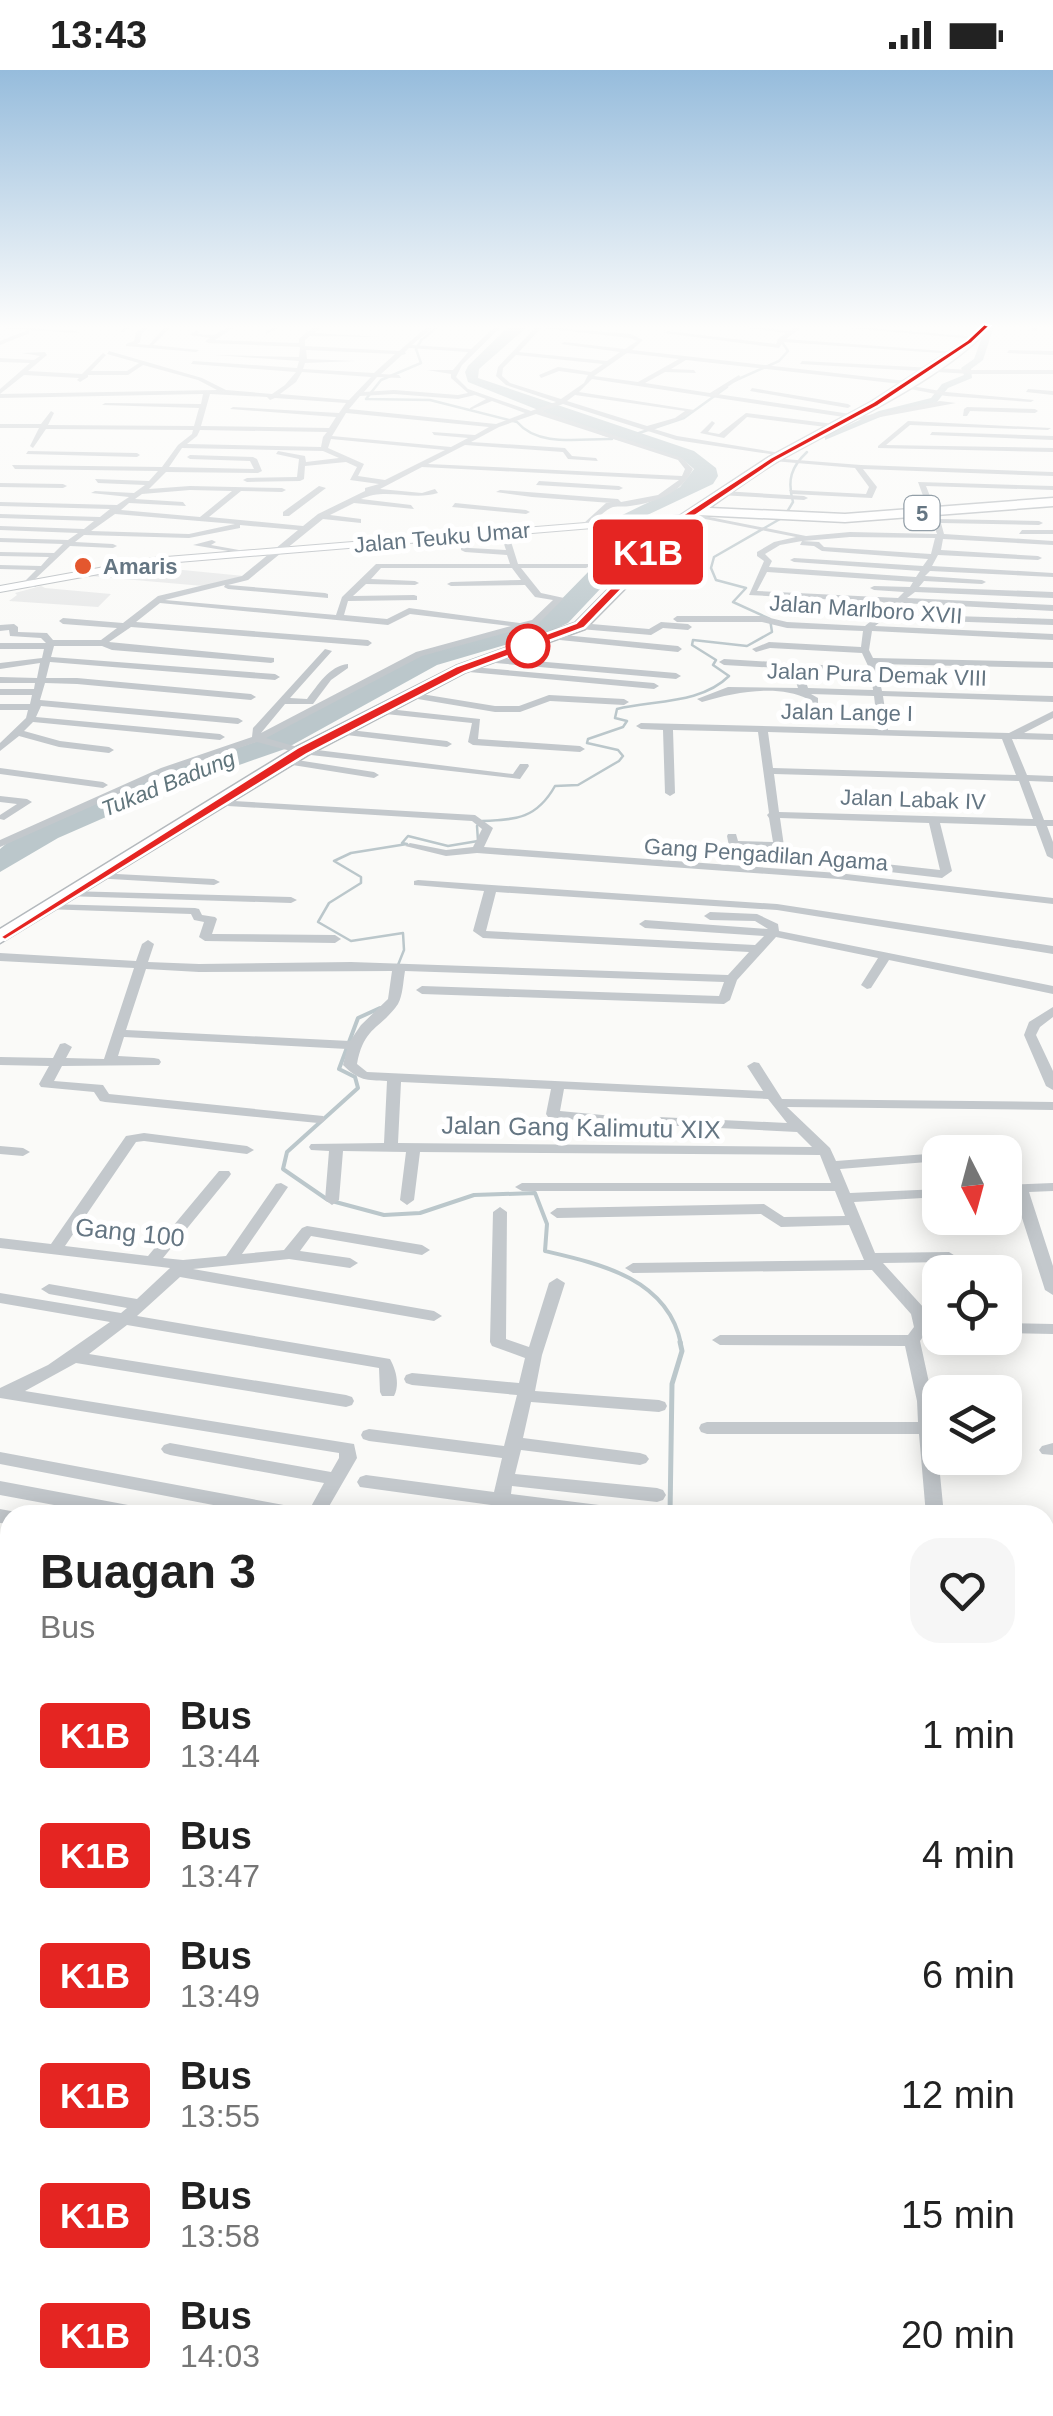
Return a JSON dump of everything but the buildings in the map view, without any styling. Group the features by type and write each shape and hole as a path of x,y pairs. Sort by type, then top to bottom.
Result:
{"highway":[{"path":"0,937 295,753 461,669 566,631 690,515 820,435"},
{"name":"5","path":"690,515 768,524 791,518 938,525 1053,502"}],"main road":[{"name":"Jalan Teuku Umar","path":"32,584 156,564 690,515"},
{"path":"643,521 663,525 670,532"},
{"name":"Jalan Teuku Umar","path":"0,591 134,564 280,551"}],"street":[{"path":"2,480 39,435"},
{"path":"32,584 42,568 69,543 157,477 191,435"},
{"path":"324,448 327,435"},
{"path":"342,435 459,447 565,450 570,458 596,460"},
{"path":"460,435 476,437"},
{"path":"241,580 304,528 345,502 441,458 479,435"},
{"path":"599,524 610,505 642,504 686,478 688,469 680,459 601,435"},
{"path":"668,435 789,457"},
{"path":"716,435 829,468 862,460 1053,461"},
{"path":"862,460 893,435"},
{"path":"882,445 1053,448"},
{"path":"32,447 114,446"},
{"path":"15,467 157,477 300,479 300,455 180,446"},
{"path":"32,447 137,456"},
{"path":"272,454 324,448 361,466 354,478 383,482"},
{"path":"593,472 600,450"},
{"path":"404,454 441,458"},
{"path":"98,481 258,471 253,458 190,457"},
{"path":"302,464 349,458"},
{"path":"862,460 921,473 1053,476"},
{"path":"723,493 869,496 873,488 862,460"},
{"path":"424,466 618,488"},
{"path":"469,469 488,478 542,478 593,472 686,478"},
{"path":"2,480 52,477"},
{"path":"526,530 526,509 542,478"},
{"path":"2,480 63,486"},
{"path":"883,732 874,666 865,650 869,633 884,614 901,602 935,554 938,525 922,484 1053,488"},
{"path":"322,488 286,514 360,518"},
{"path":"95,493 282,490"},
{"path":"368,490 423,495 435,491"},
{"path":"203,518 235,492 275,498 271,502"},
{"path":"500,492 642,504"},
{"path":"791,496 806,498"},
{"path":"125,502 182,504"},
{"path":"345,502 412,507"},
{"path":"345,502 372,508"},
{"path":"460,503 526,509"},
{"path":"0,504 114,509 304,528"},
{"path":"0,516 198,535 249,522"},
{"path":"874,527 1053,523"},
{"path":"768,524 810,538"},
{"path":"938,525 1036,549"},
{"path":"1053,532 938,525 842,532 768,544 760,555 765,564 754,595 1053,608"},
{"path":"0,528 89,527"},
{"path":"135,548 140,531"},
{"path":"0,844 164,770 258,739 431,646 526,626 542,618 560,599 539,596 514,565 504,532"},
{"path":"0,540 113,546"},
{"path":"212,542 196,545 246,552"},
{"path":"793,542 816,544 819,549 935,554 1053,546"},
{"path":"465,546 465,550 510,553"},
{"path":"1036,549 1040,574"},
{"path":"0,554 55,555"},
{"path":"794,560 920,579 1053,586"},
{"path":"765,564 1053,595"},
{"path":"339,618 345,599 382,565 586,566"},
{"path":"0,567 42,568"},
{"path":"874,588 920,579 1053,575"},
{"path":"103,643 155,602 214,586 241,580 329,592 214,586"},
{"path":"364,581 415,582"},
{"path":"451,584 530,582"},
{"path":"345,599 414,598"},
{"path":"155,602 391,622 411,612 526,626"},
{"path":"198,618 212,606"},
{"path":"831,608 1053,622"},
{"path":"274,636 290,613"},
{"name":"Jalan Marlboro XVII","path":"678,618 770,622 869,633 1053,637"},
{"path":"62,620 368,644"},
{"path":"566,631 651,632 662,625 748,628"},
{"path":"0,628 14,628 13,634 44,634 49,645 31,719 0,748"},
{"path":"566,631 629,638"},
{"path":"566,631 678,648"},
{"path":"869,633 927,641"},
{"path":"0,646 103,643 112,648 271,660"},
{"path":"756,649 770,645 865,650"},
{"path":"258,739 256,730 328,651"},
{"path":"0,658 33,660"},
{"path":"0,666 46,660 276,678"},
{"path":"488,660 676,676"},
{"path":"724,662 1053,665"},
{"path":"281,701 310,702 328,678 345,666"},
{"path":"461,669 654,686"},
{"path":"980,679 987,698"},
{"path":"0,680 251,697"},
{"path":"800,680 804,692 813,698 813,709"},
{"name":"Jalan Pura Demak VIII","path":"702,699 728,690 1053,699"},
{"path":"0,692 38,701 238,722"},
{"path":"209,706 220,694"},
{"path":"408,696 552,711"},
{"path":"520,710 548,698 624,702"},
{"path":"0,706 38,701"},
{"path":"378,711 476,721 472,741 580,749"},
{"path":"1053,714 1009,736 1008,744 1047,823 1053,856"},
{"path":"31,719 220,737"},
{"name":"Jalan Lange I","path":"641,726 1053,737"},
{"path":"668,727 670,793"},
{"path":"763,730 778,854 786,872"},
{"path":"17,732 59,744 109,750"},
{"path":"341,732 447,744"},
{"path":"258,739 374,775"},
{"path":"295,753 516,777 524,766"},
{"path":"0,771 103,785"},
{"path":"766,771 1053,779"},
{"path":"0,798 18,783"},
{"path":"0,798 27,802 4,821"},
{"path":"216,803 479,821 488,828 477,850"},
{"path":"356,824 358,810"},
{"name":"Jalan Labak IV","path":"772,815 1047,823"},
{"path":"733,840 736,859 778,854 942,875 946,870 934,820"},
{"name":"Gang Pengadilan Agama","path":"410,846 446,854 477,850 786,872 1053,901"},
{"path":"96,876 214,882"},
{"path":"418,883 776,906 1053,950"},
{"path":"491,888 479,931 483,934 756,949"},
{"path":"68,894 291,900"},
{"path":"48,907 195,911 198,918 211,919 205,937 335,939"},
{"path":"710,916 764,919 772,924 773,932"},
{"path":"645,924 773,932 1053,990"},
{"path":"422,990 724,1000 731,980 773,932"},
{"path":"110,1060 148,944"},
{"path":"867,985 886,955"},
{"path":"0,957 141,965 394,967 731,980"},
{"path":"394,967 394,1000 362,1027 349,1045 350,1065 355,1071 394,1079 773,1099 1053,1106"},
{"path":"1053,1012 1034,1025 1030,1035 1053,1086"},
{"path":"117,1034 349,1045"},
{"path":"65,1047 46,1084 98,1088 106,1098 318,1119"},
{"path":"0,1061 154,1062"},
{"path":"754,1066 773,1099 830,1158 852,1220 873,1262 918,1312 922,1323"},
{"path":"391,1147 394,1079"},
{"path":"558,1086 553,1114 608,1119"},
{"path":"658,1121 797,1128"},
{"path":"56,1249 131,1139 144,1137 247,1150"},
{"name":"Jalan Gang Kalimutu XIX","path":"316,1147 922,1157"},
{"path":"332,1200 336,1147"},
{"path":"407,1200 413,1148"},
{"path":"0,1150 24,1152"},
{"path":"153,1260 224,1174"},
{"path":"231,1259 281,1187"},
{"path":"522,1187 922,1193"},
{"path":"1022,1189 1053,1187"},
{"path":"558,1212 764,1209 780,1222 852,1220"},
{"path":"500,1212 498,1342 534,1355"},
{"path":"1022,1214 1053,1290"},
{"name":"Gang 100","path":"0,1243 153,1260 180,1268 289,1254 306,1232 422,1250"},
{"path":"289,1254 350,1262"},
{"path":"632,1268 922,1259"},
{"path":"2,1394 52,1374 76,1358 180,1268 434,1316"},
{"path":"498,1505 534,1355 558,1284"},
{"path":"49,1289 139,1305"},
{"path":"0,1298 384,1363 388,1370 388,1392"},
{"path":"1022,1328 1053,1329"},
{"path":"720,1340 922,1332"},
{"path":"76,1358 346,1401"},
{"path":"412,1379 659,1406"},
{"path":"2,1394 348,1448 350,1453 320,1505"},
{"path":"706,1428 922,1428"},
{"path":"370,1435 640,1458"},
{"path":"170,1449 336,1479"},
{"path":"0,1458 247,1505"},
{"path":"935,1475 935,1505"},
{"path":"504,1479 656,1495"},
{"path":"366,1482 487,1505"},
{"path":"0,1488 91,1505"}],"shaded area":[{"path":"152,567 244,576 203,586 89,576"},
{"path":"41,586 111,594 98,607 9,601 15,593"}],"water":[{"name":"Tukad Badung","path":"648,435 694,451 716,468 718,476 713,484 624,526 618,545 620,568 568,623 437,665 285,749 179,786 106,817 58,838 0,872 0,849 7,843 172,770 255,742 422,655 542,619 593,567 596,532 680,487 694,469 682,459 604,436"}],"waterway":[{"path":"538,435 549,439 612,439"},
{"path":"829,438 834,435"},
{"path":"787,512 793,502 792,474 807,452"},
{"path":"398,965 404,950 403,933 351,941 318,922 329,903 361,883 361,877 334,861 351,853 407,844 402,843 408,836 448,846 478,841 477,826 482,821 525,815 541,805 555,786 578,785 619,761 623,756 618,750 587,743 588,739 623,727 627,721 615,718 617,709 705,692 729,676 713,665 716,660 692,645 693,640 747,646 772,632 770,619 733,602 746,588 716,580 711,568 714,557 780,519"},
{"path":"380,1008 358,1018 339,1069 355,1077 358,1088 287,1152 283,1169 328,1200 384,1215 420,1213 474,1195 535,1193 547,1224 545,1251 609,1269 647,1289 674,1322 681,1344"},
{"path":"670,1505 672,1384 682,1351 680,1342"}],"bus line":[{"name":"K1B","path":"0,937 302,751 461,669 580,626 685,518 818,435"}],"place":[{"name":"Amaris","path":"83,566"}]}
